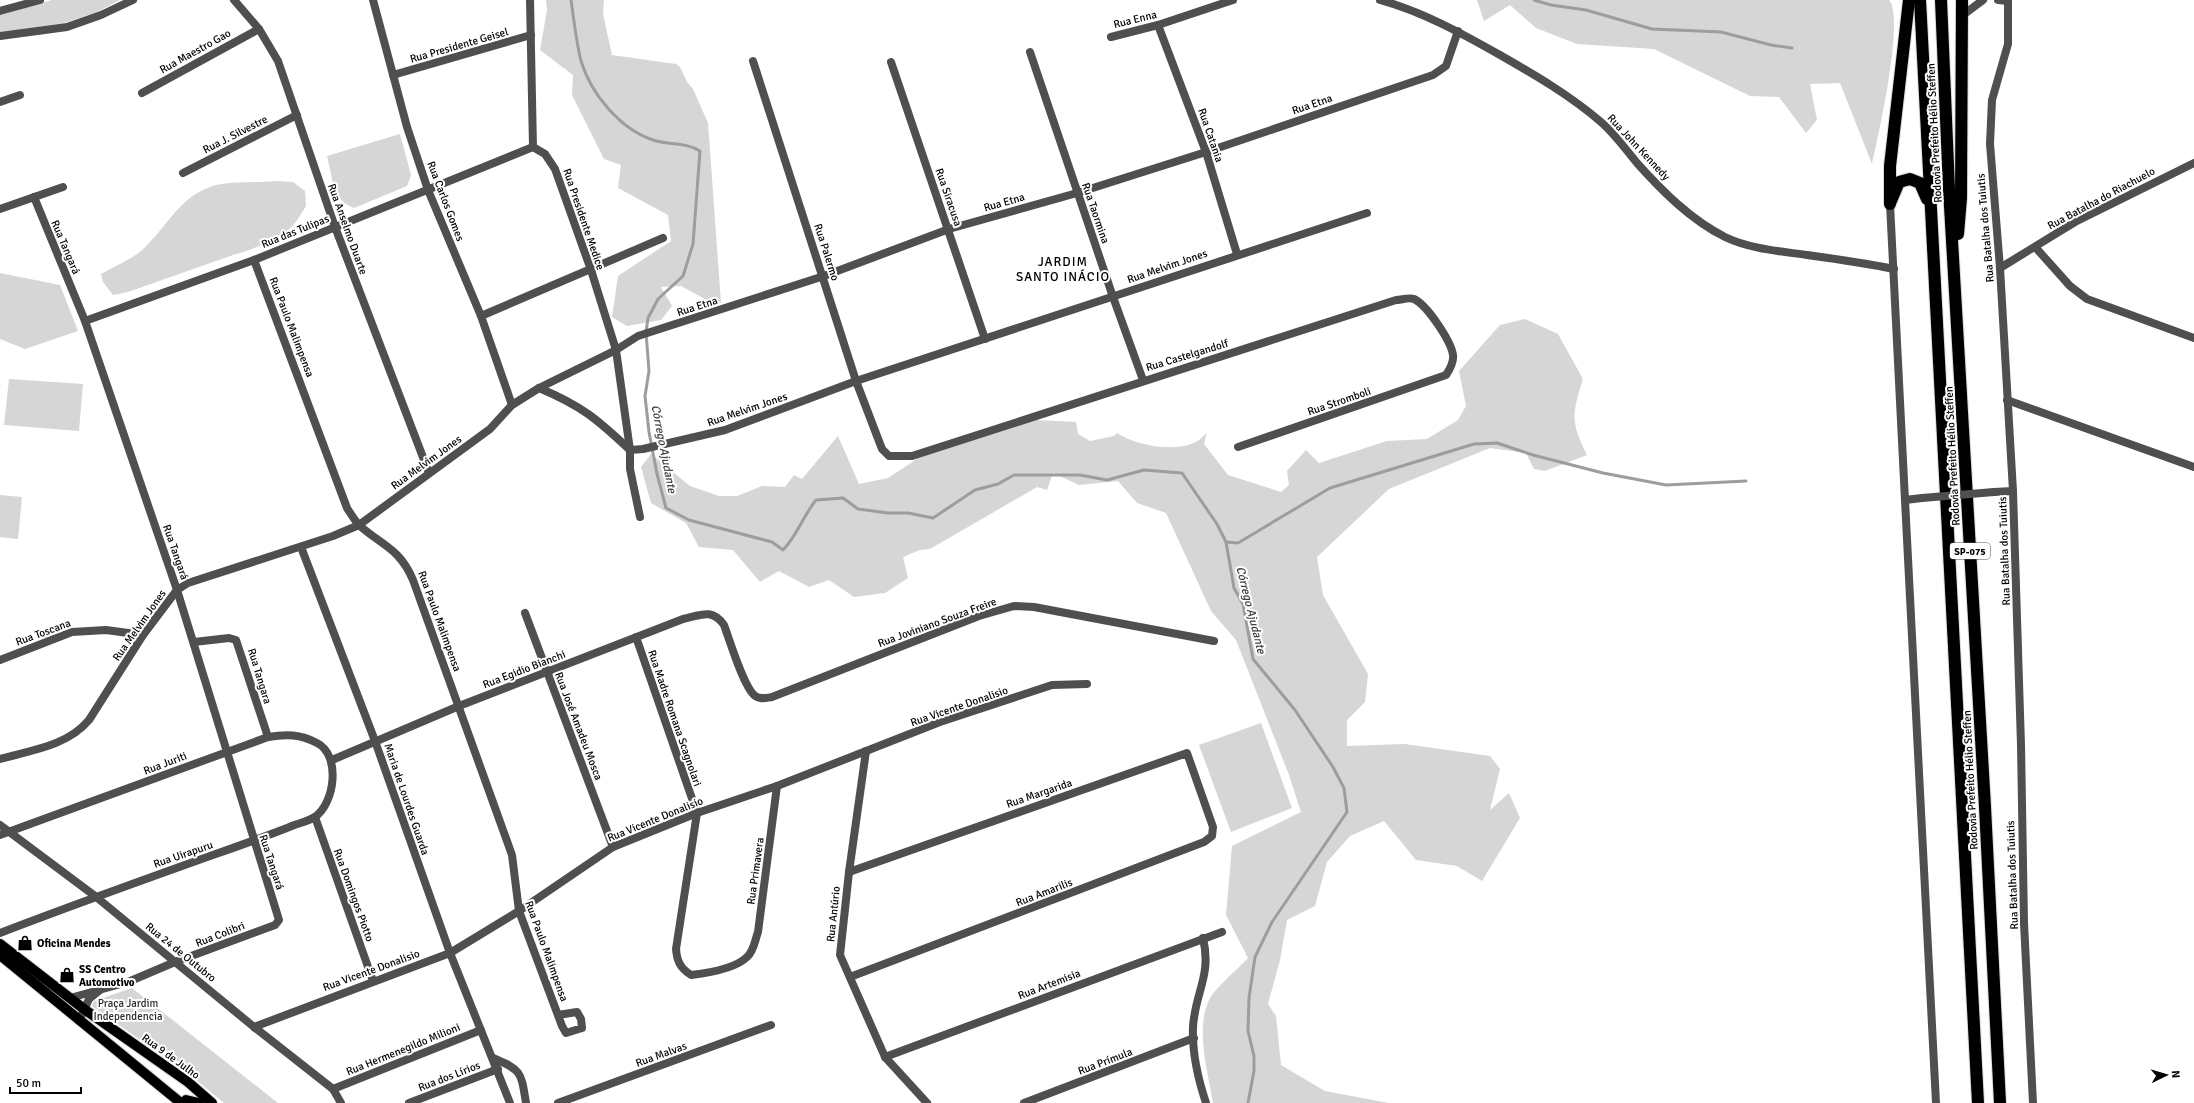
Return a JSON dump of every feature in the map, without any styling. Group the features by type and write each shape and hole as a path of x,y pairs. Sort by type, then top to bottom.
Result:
{"highway":[{"path":"1890,204 1890,166 1909,0"},
{"name":"Rodovia Prefeito Hélio Steffen","path":"1920,0 1977,1103"},
{"name":"Rodovia Prefeito Hélio Steffen","path":"1941,0 1949,189 2000,1103"},
{"path":"1955,277 1961,198 1962,0"},
{"path":"1890,204 1899,182 1910,179 1920,183 1930,207"}],"main road":[{"name":"Rua 9 de Julho","path":"0,944 84,1009 188,1082 212,1103"},
{"path":"0,955 79,1021 182,1103 186,1100 199,1103"}],"street":[{"path":"0,11 40,0"},
{"path":"0,36 66,27 101,15 133,0"},
{"name":"Rua Anselmo Duarte","path":"234,0 259,29 278,60 334,227 429,473"},
{"name":"Rua Carlos Gomes","path":"373,0 393,75 428,190 481,316 512,405"},
{"path":"530,0 533,147"},
{"name":"Rua Enna","path":"1111,36 1158,25 1233,0"},
{"name":"Rua John Kennedy","path":"1380,0 1425,15 1458,31 1561,93 1602,123 1647,174 1684,210 1719,234 1744,244 1768,250 1863,263 1894,269"},
{"path":"1963,15 1983,0"},
{"path":"1998,0 2008,0"},
{"name":"Rua Batalha dos Tuiutis","path":"2008,0 2008,44 1995,84 1990,117 1990,144 2000,268 2013,491 2021,737 2024,923 2033,1103"},
{"name":"Rua Catania","path":"1158,25 1206,152 1237,254"},
{"name":"Rua Maestro Gao","path":"142,93 259,29"},
{"name":"Rua Etna","path":"539,388 616,350 638,336 824,276 949,229 1077,193 1206,152 1434,75 1446,66 1458,31"},
{"name":"Rua Presidente Geisel","path":"393,75 531,35"},
{"name":"Rua Taormina","path":"1030,52 1077,193 1143,380"},
{"name":"Rua Palermo","path":"753,61 824,276 856,381 882,449"},
{"name":"Rua Siracusa","path":"891,62 949,229 985,340"},
{"path":"0,102 20,95"},
{"name":"Rua J. Silvestre","path":"183,173 297,115"},
{"name":"Rua das Tulipas","path":"85,321 254,260 533,147"},
{"name":"Rua Presidente Medice","path":"533,147 545,154 555,169 591,270 616,350 630,450 634,491 640,517"},
{"name":"Rua Batalha do Riachuelo","path":"2000,268 2036,248 2075,222 2194,163"},
{"path":"0,209 63,187"},
{"name":"Rua Tangará","path":"34,197 85,321 177,590 279,920"},
{"path":"1890,204 1936,1103"},
{"name":"Rua Melvim Jones","path":"630,450 658,446 725,430 856,381 985,340 1237,254 1366,213"},
{"path":"481,316 663,238"},
{"path":"2036,248 2070,286 2087,299 2194,338"},
{"name":"Rua Paulo Malimpensa","path":"254,260 347,508 360,525 381,540 406,564 512,855 514,881 519,911 558,1015"},
{"name":"Rua Castelgandolf","path":"882,449 893,457 912,456 1143,380 1396,300 1413,298 1422,304 1450,343 1453,356 1452,366 1446,375"},
{"name":"Rua Stromboli","path":"1238,447 1446,375"},
{"path":"539,388 584,409 630,450"},
{"name":"Rua Melvim Jones","path":"0,758 51,744 68,738 79,731 89,720 143,635 177,590 188,583 301,547 360,525 490,429 512,405 539,388"},
{"path":"2007,400 2194,467"},
{"path":"1905,500 2013,491"},
{"name":"Maria de Lourdes Guarda","path":"301,547 376,741 450,953 510,1103"},
{"name":"Rua Joviniano Souza Freire","path":"748,687 755,696 762,699 772,697 973,618 1014,606 1034,607 1214,641"},
{"name":"Rua José Amadeu Mosca","path":"525,613 613,846"},
{"name":"Rua Egidio Bianchi","path":"332,760 459,706 683,619 702,615 712,614 719,618 724,625 748,687"},
{"name":"Rua Toscana","path":"0,660 72,632 106,630 143,635"},
{"name":"Rua Madre Romana Scagnolari","path":"636,637 697,813 676,949 677,959 683,970"},
{"name":"Rua Tangara","path":"194,642 229,638 236,640 268,737"},
{"name":"Rua Vicente Donalisio","path":"254,1027 450,953 519,911 613,846 697,813 777,786 940,722 1052,685 1087,684"},
{"name":"Rua Juriti","path":"0,835 268,737 285,734 303,737 321,745 332,760"},
{"name":"Rua Antúrio","path":"866,751 849,872 840,954 884,1057 926,1103"},
{"name":"Rua Margarida","path":"849,872 1187,753 1205,802"},
{"path":"315,817 326,801 332,786 332,760"},
{"name":"Rua Primavera","path":"683,970 691,975 699,974 735,964 748,957 758,932 777,786"},
{"name":"Rua Amarilis","path":"850,977 1204,842 1212,836 1213,831 1205,802"},
{"name":"Rua Uirapuru","path":"0,933 95,896 254,841 315,817"},
{"name":"Rua Domingos Piotto","path":"315,817 373,981"},
{"name":"Rua 24 de Outubro","path":"0,825 95,896 254,1027 333,1089 341,1103"},
{"name":"Rua Colibri","path":"70,998 85,993 100,991 128,982 175,962 275,925 279,920"},
{"name":"Rua Artemisia","path":"884,1057 1222,932"},
{"path":"1203,938 1207,955 1207,967 1195,1017 1194,1038 1199,1082 1206,1103"},
{"name":"Rua Colibri","path":"79,1021 89,999 100,991"},
{"name":"Rua Malvas","path":"558,1103 771,1025"},
{"name":"Rua Hermenegildo Milioni","path":"333,1089 482,1030"},
{"name":"Rua Prímula","path":"1024,1103 1194,1038"},
{"path":"493,1058 512,1066 518,1071 526,1103"},
{"name":"Rua dos Lírios","path":"409,1103 498,1070"}],"green space":[{"path":"52,0 120,0 97,12 64,23 0,33 0,15"},
{"path":"546,0 604,0 603,14 612,55 676,64 680,67 687,82 693,89 708,123 721,303 710,302 681,286 661,287 672,306 661,320 627,326 612,317 618,276 671,241 668,215 618,188 621,165 604,159 572,95 573,75 540,50 547,10"},
{"path":"1477,0 1889,0 1893,11 1894,29 1892,53 1889,79 1872,164 1840,83 1810,84 1817,120 1806,133 1779,97 1750,96 1654,49 1577,44 1536,28 1510,5 1484,21"},
{"path":"400,134 411,175 407,186 354,208 346,204 337,194 334,187 327,156"},
{"path":"277,181 293,182 305,191 306,206 293,226 281,235 253,248 128,292 113,295 103,282 101,274 141,251 182,205 201,191 213,186 227,183"},
{"path":"0,273 60,285 78,331 25,349 0,339"},
{"path":"1525,319 1558,334 1583,379 1574,417 1581,443 1587,455 1545,471 1534,469 1526,453 1490,448 1389,489 1317,557 1323,595 1368,674 1365,702 1347,720 1347,746 1405,744 1490,756 1500,769 1490,810 1509,793 1520,818 1482,881 1457,866 1416,860 1384,821 1350,836 1327,862 1315,906 1287,920 1280,960 1268,1004 1276,1016 1281,1065 1325,1091 1389,1103 1213,1103 1204,1051 1203,1025 1205,1012 1211,996 1248,958 1226,915 1232,846 1301,812 1289,775 1236,640 1211,611 1166,513 1137,503 1118,481 1079,485 1053,473 1047,490 1037,487 930,549 920,550 903,557 908,578 885,593 854,597 829,580 809,587 779,571 760,582 733,550 699,547 686,523 651,503 641,467 651,454 690,486 719,496 737,496 762,486 785,487 794,475 802,479 838,436 859,484 888,478 935,445 1015,419 1076,422 1078,434 1090,441 1114,436 1117,433 1138,442 1164,447 1189,445 1199,440 1207,432 1204,444 1228,475 1281,492 1289,485 1287,471 1306,450 1319,463 1387,441 1427,439 1458,420 1466,406 1459,371 1500,325"},
{"path":"9,379 83,384 79,431 4,425"},
{"path":"0,495 22,497 18,539 0,537"},
{"path":"1261,723 1292,808 1231,832 1199,745"},
{"name":"Praça Jardim Independencia","path":"132,988 278,1103 224,1103 189,1074 92,1006 94,1001"}],"waterway":[{"name":"Córrego Ajudante","path":"571,0 576,38 581,61 592,86 608,109 629,128 641,135 659,142 689,146 700,151 693,244 683,276 658,299 648,318 646,332 649,371 645,396 649,432 657,474 666,508 689,520 772,542 783,550 792,539 816,500 843,498 858,509 888,513 908,513 933,518 975,490 998,484 1014,475 1080,475 1107,480 1144,470 1182,473 1217,524 1226,542 1234,588 1243,604 1253,659 1295,710 1333,767 1344,788 1347,812 1272,922 1255,957 1249,998 1248,1031 1254,1056 1254,1071 1248,1103"},
{"path":"1534,0 1551,5 1586,10 1652,29 1721,32 1771,45 1792,48"},
{"path":"1226,542 1238,543 1330,488 1474,444 1497,443 1533,455 1603,473 1666,485 1746,481"}],"place":[{"name":"Oficina Mendes","path":"25,943"},
{"name":"SS Centro Automotivo","path":"67,975"}],"district":[{"name":"JARDIM SANTO INÁCIO","path":"1063,268"}]}
